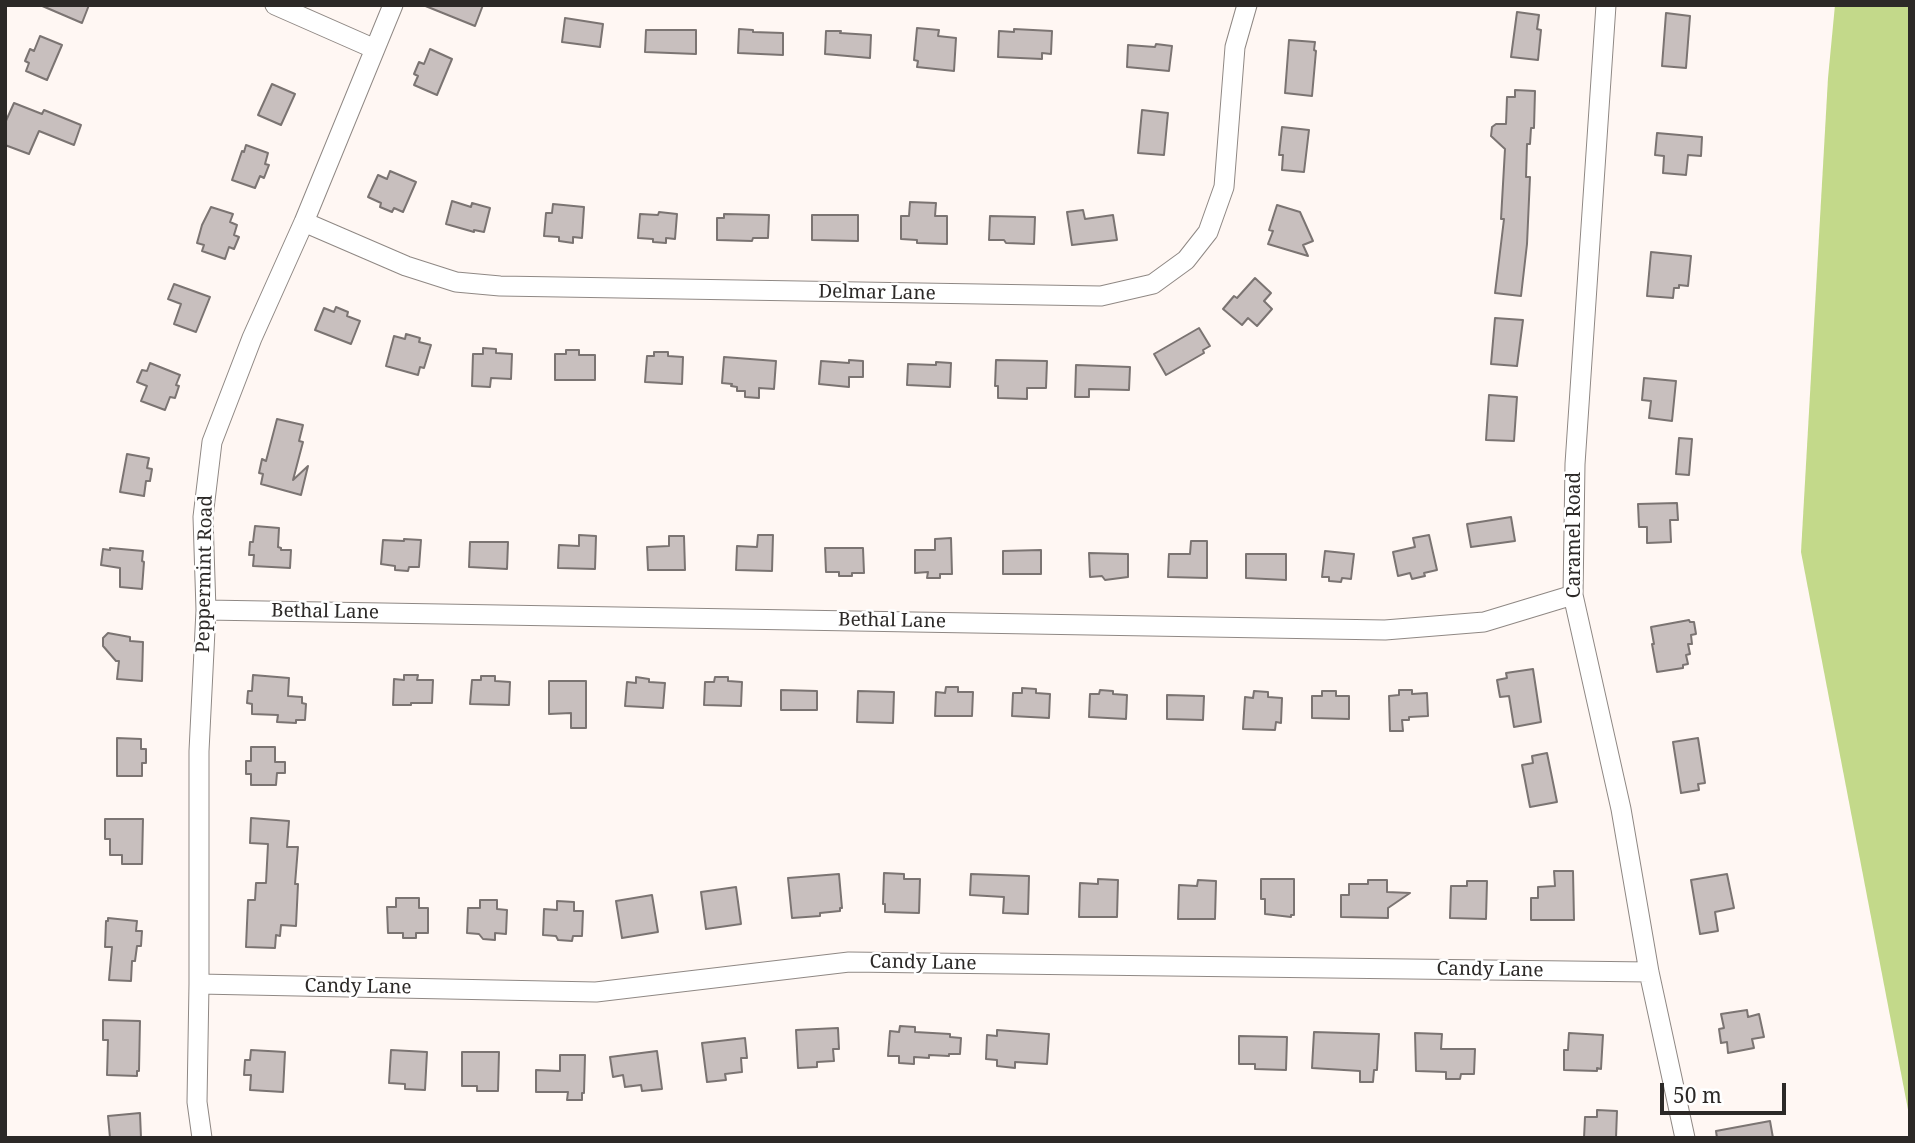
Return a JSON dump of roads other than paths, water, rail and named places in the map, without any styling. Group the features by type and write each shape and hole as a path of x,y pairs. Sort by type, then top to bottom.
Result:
{"street":[{"path":"275,5 375,49"},
{"name":"Peppermint Road","path":"202,1138 197,1102 199,751 206,610 202,517 212,442 252,338 304,222 393,5"},
{"name":"Delmar Lane","path":"304,222 406,266 456,282 500,286 1101,296 1153,284 1186,260 1208,232 1224,187 1235,47 1247,5"},
{"name":"Caramel Road","path":"1606,5 1575,464 1573,595 1621,809 1649,972 1685,1138"},
{"name":"Bethal Lane","path":"206,610 1385,629 1485,622 1573,595"},
{"name":"Candy Lane","path":"199,984 596,992 849,962 1649,972"}]}
